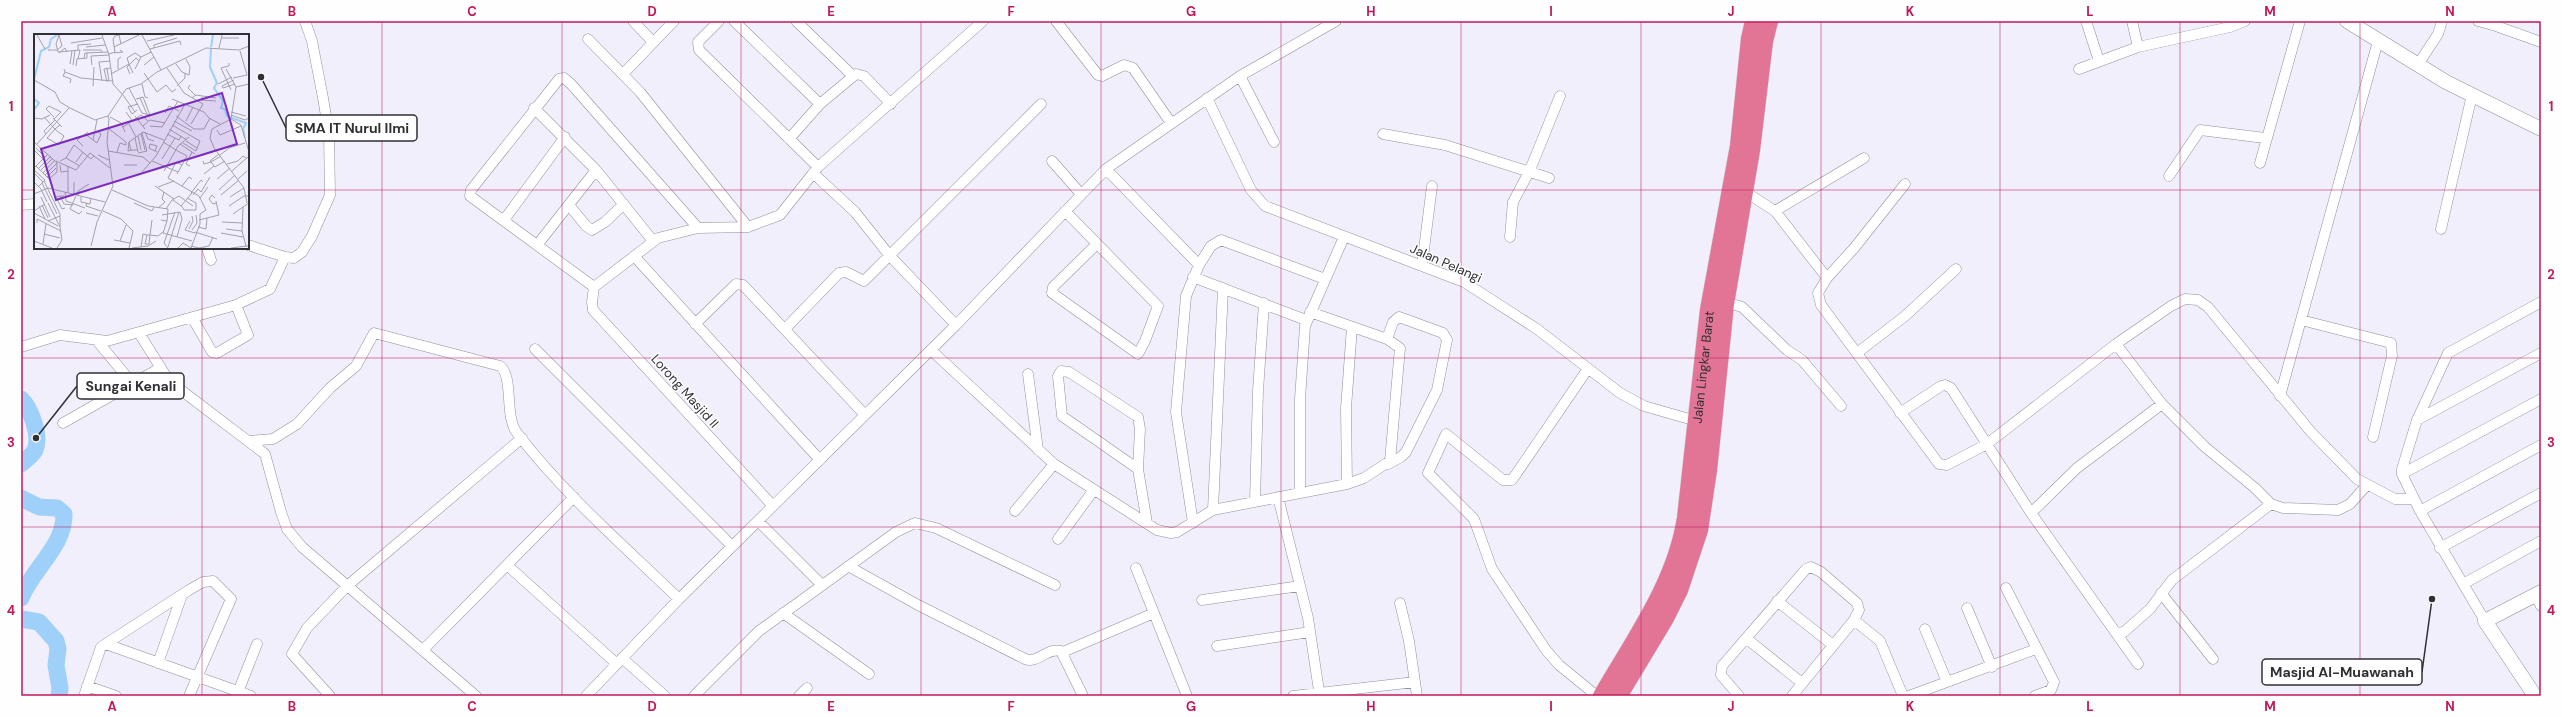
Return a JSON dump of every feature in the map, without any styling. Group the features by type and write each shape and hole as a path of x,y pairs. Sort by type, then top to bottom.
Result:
{"highway":[{"name":"Jalan Lingkar Barat","path":"1618,696 1665,618 1687,569 1700,524 1708,470 1704,423 1709,310 1738,146 1750,39 1754,21"},
{"name":"Jalan Lingkar Barat","path":"1602,696 1674,567 1685,525 1726,302 1744,191 1764,41 1769,21"}],"street":[{"path":"249,245 285,257 294,258 302,252 324,212 330,195 329,134 319,68 305,21"},
{"path":"632,21 653,42"},
{"path":"623,74 674,21"},
{"path":"719,21 698,42 699,50 789,139 855,212 890,256 956,325"},
{"path":"734,21 820,104"},
{"path":"796,21 852,75"},
{"path":"698,228 566,79 559,79 534,108 470,193 471,198 538,244 594,287 653,240 698,228 748,227 780,215 816,170 983,21"},
{"path":"1056,21 1098,75 1102,76 1121,66 1133,68 1171,124"},
{"path":"586,696 679,599 956,325 1106,169 1240,76 1336,21"},
{"path":"2086,21 2099,61"},
{"path":"2132,21 2138,47"},
{"path":"2079,69 2138,47 2230,28 2245,21"},
{"path":"2260,163 2265,138 2300,21"},
{"path":"2347,21 2417,66 2541,129"},
{"path":"2417,66 2438,34 2442,21"},
{"path":"2478,21 2496,24 2541,42"},
{"path":"588,39 623,74 748,227"},
{"path":"2280,396 2323,247 2378,41"},
{"path":"789,139 820,104 852,75 860,74 864,76 891,104"},
{"path":"1240,76 1274,142"},
{"path":"2441,229 2472,95"},
{"path":"1510,237 1513,202 1530,170 1560,96"},
{"name":"Jalan Pelangi","path":"1207,98 1252,190 1260,202 1269,209 1422,265 1480,292 1537,329 1587,370 1644,406 1704,423"},
{"path":"785,329 839,273 846,272 864,281 1041,104"},
{"path":"534,108 565,137 596,170 653,240"},
{"path":"2169,176 2200,130 2265,138"},
{"path":"1383,134 1436,142 1530,170 1549,178"},
{"path":"504,220 565,137"},
{"path":"1775,211 1864,158"},
{"path":"1052,161 1081,194"},
{"path":"1106,169 1199,265"},
{"path":"538,244 596,170"},
{"path":"1905,184 1855,247 1827,278 1819,290 1818,300 1935,462 1941,465 1947,465 1988,444 2116,344 2170,306 2185,299 2198,300 2208,307 2280,396 2316,437 2357,479 2366,486 2395,499 2413,499"},
{"path":"1422,265 1432,186"},
{"path":"1744,191 1775,211 1827,278"},
{"path":"21,205 34,204"},
{"path":"569,205 589,229 592,230 605,222 624,204"},
{"path":"1065,211 1158,306 1145,341 1138,354 1052,293 1053,287 1097,244"},
{"path":"1300,492 1300,399 1308,316 1344,237"},
{"path":"1193,523 1176,412 1186,296 1199,265 1214,243 1220,240 1325,278"},
{"path":"207,249 211,260"},
{"path":"634,256 820,460"},
{"path":"21,347 60,335 98,342 192,319 236,305 270,289 285,257"},
{"path":"1857,354 1905,316 1956,269"},
{"path":"1193,278 1264,303 1352,327 1387,339 1398,346 1400,351 1391,456 1388,464"},
{"path":"696,324 736,284 741,284 865,415"},
{"name":"Lorong Masjid II","path":"594,287 591,306 593,310 773,506"},
{"path":"1213,510 1224,288"},
{"path":"1726,302 1742,307 1787,350 1802,360 1841,406"},
{"path":"2535,696 2485,621 2440,548 2413,499 2402,474 2417,420 2442,362 2451,349 2541,302"},
{"path":"1255,501 1258,391 1264,303"},
{"path":"192,319 212,352 217,353 248,335 236,305"},
{"path":"931,350 1054,464 1093,492 1157,530 1171,533 1193,523 1213,510 1347,484 1364,478 1404,455 1432,400 1441,378 1447,340 1443,333 1399,317 1393,322 1387,339"},
{"path":"2301,320 2391,344 2392,356 2373,437"},
{"path":"1347,484 1346,408 1352,327"},
{"path":"139,333 160,368 173,386 262,450 267,457 280,512 293,538 476,696"},
{"path":"249,441 272,439 297,424 330,388 356,366 374,333 500,366 506,375 512,422 522,438 551,476 679,599"},
{"path":"98,342 132,383"},
{"path":"2116,344 2162,404 2205,447 2255,488 2271,504 2283,508 2338,510 2350,504 2366,486"},
{"path":"535,349 732,546"},
{"path":"2417,420 2541,353"},
{"path":"63,423 160,368"},
{"path":"1587,370 1512,480 1502,480 1446,434 1428,473 1474,519 1492,569 1546,650 1559,665 1597,696"},
{"path":"1138,469 1062,416 1058,376 1061,371 1069,372 1138,417 1140,429 1138,469 1147,523"},
{"path":"1028,374 1038,450"},
{"path":"1900,413 1941,386 1947,386 1988,444 2031,513 2138,664"},
{"path":"2402,474 2541,399"},
{"path":"2031,513 2077,468 2162,404"},
{"path":"330,696 292,654 307,628 347,586 522,438"},
{"path":"2420,511 2541,446"},
{"path":"1015,511 1054,464"},
{"path":"1058,539 1093,492"},
{"path":"2440,548 2541,493"},
{"path":"1278,497 1310,632 1319,692"},
{"path":"423,650 574,498"},
{"path":"2116,633 2124,632 2150,609 2172,580 2271,504"},
{"path":"758,521 821,584"},
{"path":"694,696 759,631 821,584 896,532 911,524 919,523 949,534 1055,585"},
{"path":"2463,584 2541,541"},
{"path":"507,565 620,661 665,696"},
{"path":"848,566 918,605 1025,659 1033,660 1056,650 1064,652 1154,613"},
{"path":"1136,568 1187,696"},
{"path":"1739,696 1720,672 1722,666 1747,640 1777,601 1806,569 1815,568 1857,603 1859,610 1854,620 1792,696"},
{"path":"84,696 99,650 182,595 208,580 216,582 231,599 188,696"},
{"path":"1202,600 1300,586"},
{"path":"2006,588 2054,685 2051,690 2035,696"},
{"path":"2161,593 2213,659"},
{"path":"158,663 182,595"},
{"path":"2485,621 2539,598"},
{"path":"1777,601 1833,644"},
{"path":"1400,604 1409,641 1417,696"},
{"path":"1967,608 1992,667"},
{"path":"783,613 868,674"},
{"path":"1854,620 1880,642 1903,696"},
{"path":"1925,629 1947,682"},
{"path":"1217,646 1310,632"},
{"path":"1747,640 1802,683"},
{"path":"106,644 251,696"},
{"path":"238,692 257,644"},
{"path":"1909,696 1992,667 2036,649"},
{"path":"1064,652 1083,696"},
{"path":"1293,696 1415,682"},
{"path":"87,686 116,696"},
{"path":"799,696 806,688"}],"waterway":[{"path":"21,399 25,403 34,423 37,438 37,444 34,452 21,464"},
{"path":"21,498 39,507 57,508 64,514 63,526 54,547 32,577 21,598"},
{"path":"21,619 39,622 56,641 58,649 56,665 60,688 59,696"}],"place":[{"name":"SMA IT Nurul Ilmi","path":"261,77"},
{"name":"Sungai Kenali","path":"36,438"},
{"name":"Masjid Al-Muawanah","path":"2432,599"}]}
